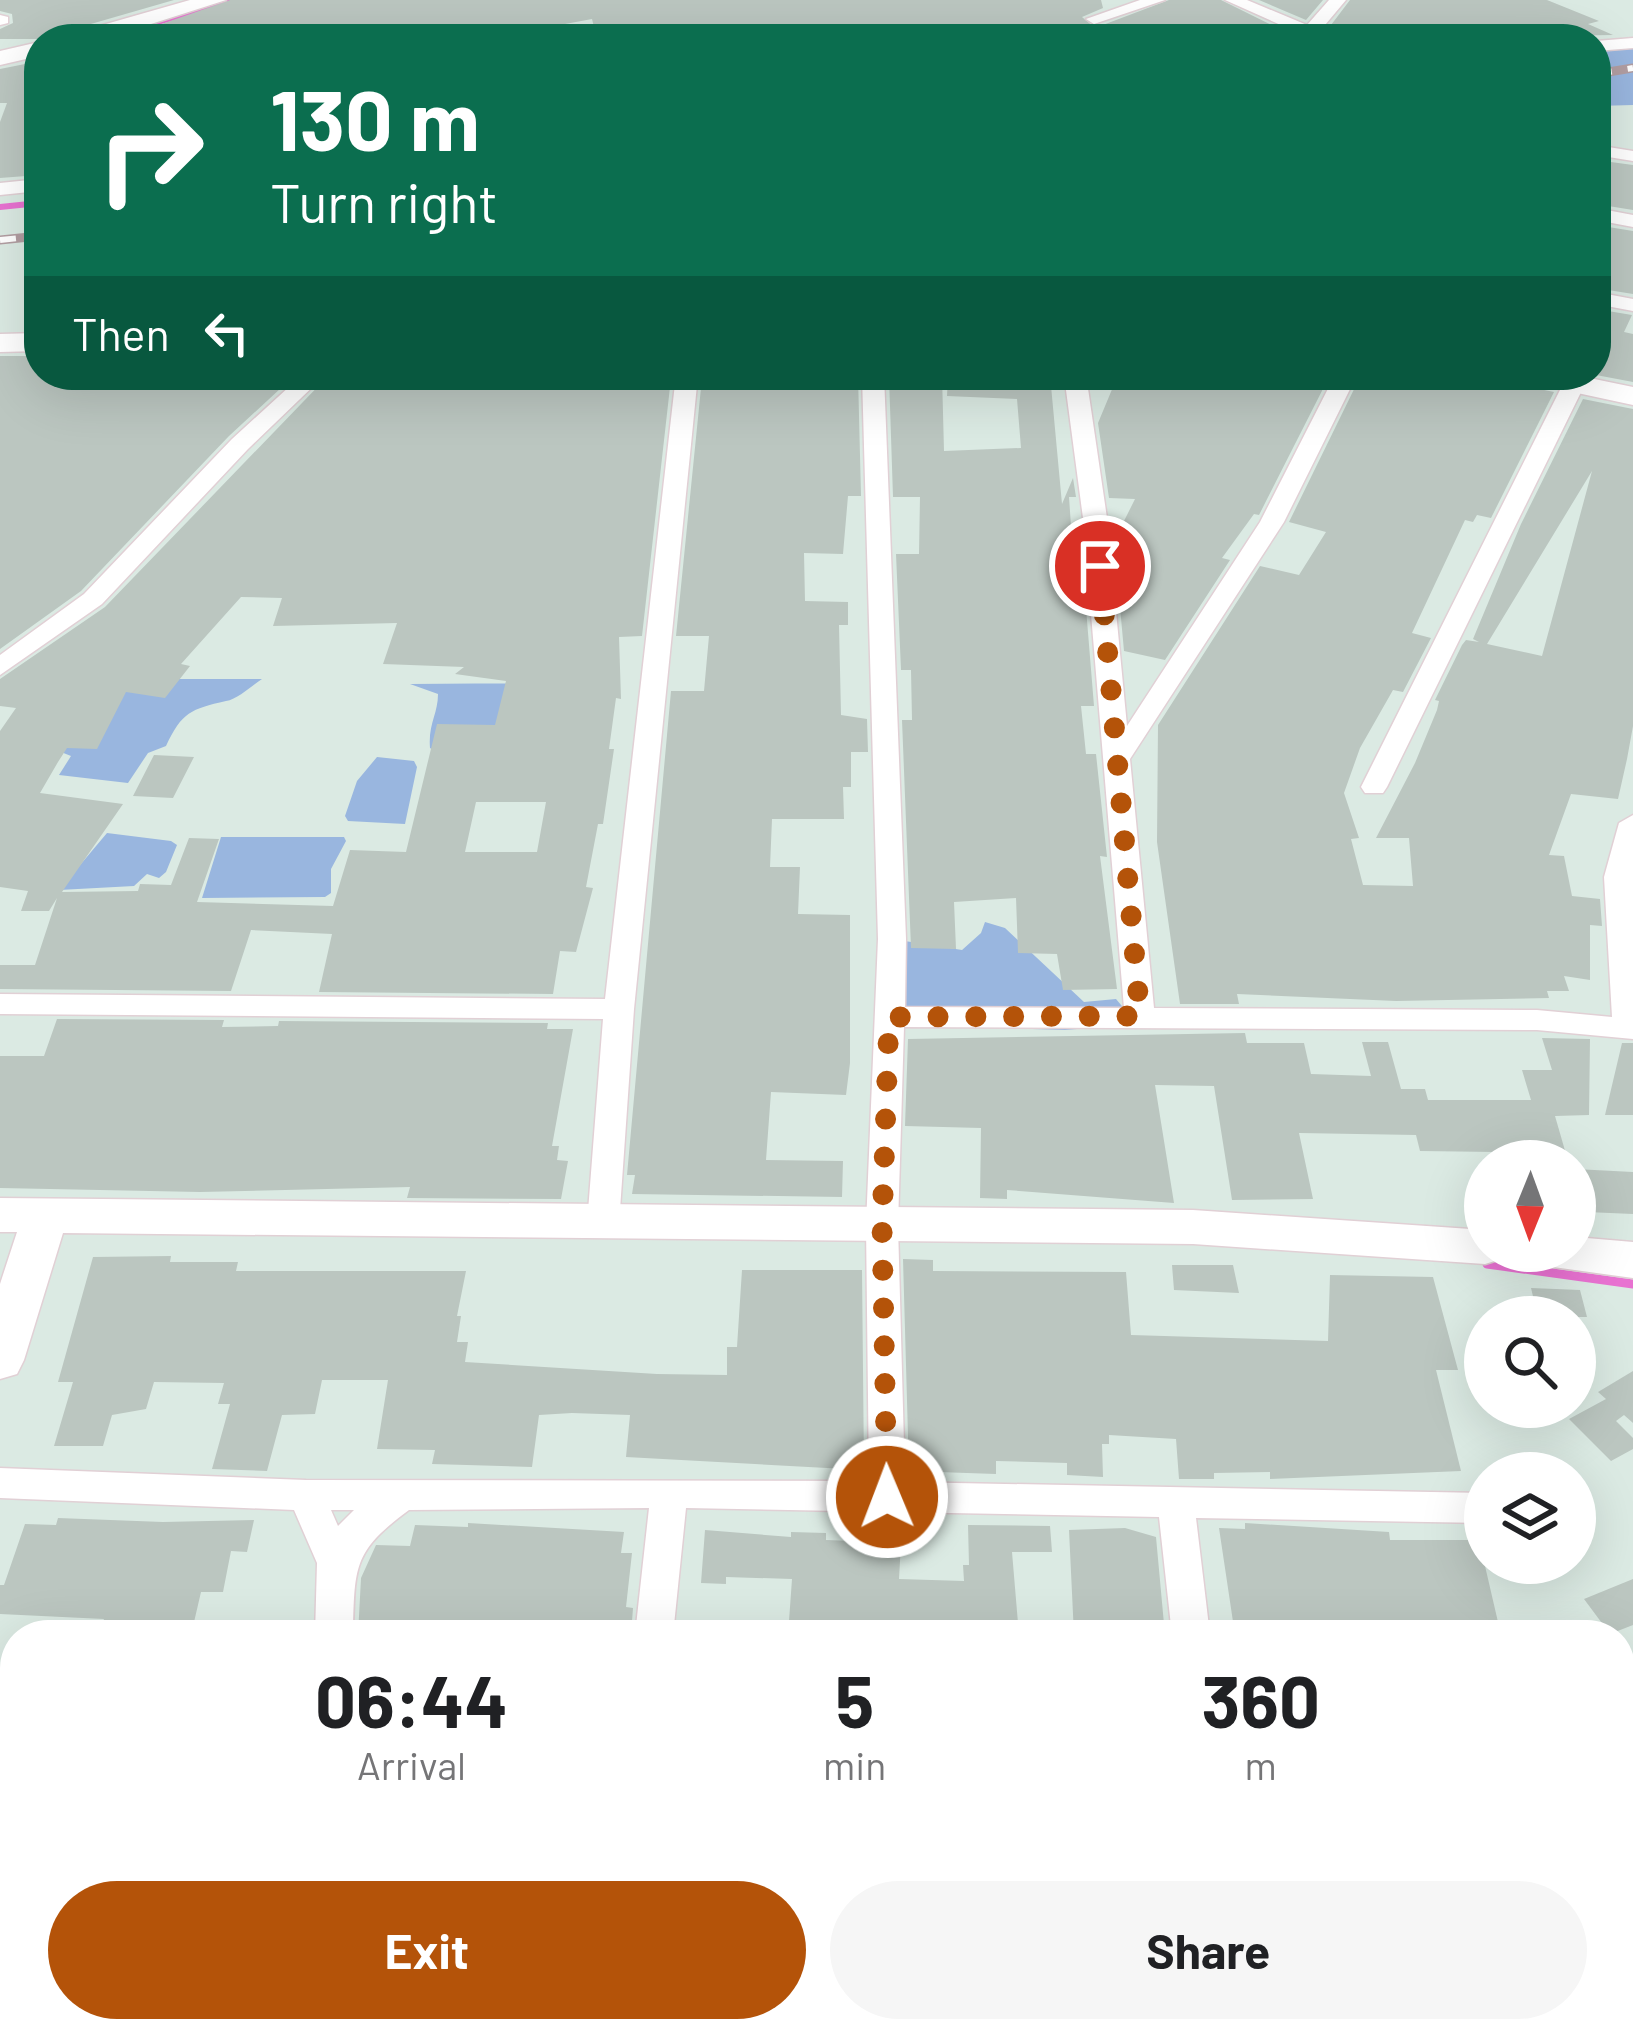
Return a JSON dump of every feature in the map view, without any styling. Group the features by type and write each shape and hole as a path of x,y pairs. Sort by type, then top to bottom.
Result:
{"street":[{"path":"131,24 215,0"},
{"path":"1094,19 1157,0"},
{"path":"1233,0 1294,24"},
{"path":"0,667 93,599 298,390"},
{"path":"603,1224 619,1009 685,390"},
{"path":"874,390 892,939 882,1225 887,1497"},
{"path":"1078,390 1119,756 1140,1016"},
{"path":"1119,756 1222,602 1309,455 1339,390"},
{"path":"1374,788 1571,390"},
{"path":"1604,390 1633,396"},
{"path":"889,1017 1537,1020 1630,1028 1618,877 1633,823"},
{"path":"0,1004 619,1009"},
{"path":"0,1360 22,1215 1193,1228 1464,1246"},
{"path":"1596,1256 1633,1260"},
{"path":"0,1483 306,1495 670,1493 1464,1508"},
{"path":"656,1620 670,1493"},
{"path":"335,1620 339,1550 354,1530 403,1494"},
{"path":"306,1495 336,1563 338,1587"},
{"path":"1176,1502 1189,1620"}],"shaded area":[{"path":"1633,40 1633,105 1611,106 1611,41"},
{"path":"76,679 262,679 235,698 189,714 166,746 148,753 128,783 59,775 71,756 56,750"},
{"path":"525,683 495,738 439,754 430,748 438,694 410,684"},
{"path":"377,757 414,761 417,767 405,824 348,821 345,816 357,781"},
{"path":"107,833 177,845 159,878 147,874 134,886 59,890"},
{"path":"221,837 344,837 346,841 331,869 331,893 325,897 202,898"},
{"path":"985,922 1005,928 1084,1002 1116,999 1137,1024 1065,1030 906,1025 892,939 962,950 981,933"}],"building":[{"path":"0,0 174,0 91,24 24,24 24,39 0,39 0,29 13,23 12,14 0,11"},
{"path":"230,0 1101,0 1103,8 1082,17 1090,24 593,24 592,19 565,24 162,24"},
{"path":"1169,0 1221,0 1270,24 1106,24"},
{"path":"1259,0 1323,0 1306,20"},
{"path":"1350,0 1547,0 1599,21 1588,24 1332,24"},
{"path":"24,64 24,176 0,178 0,122 7,103 0,103 0,69"},
{"path":"1611,162 1633,165 1633,210 1611,206"},
{"path":"1611,227 1633,231 1633,294 1611,290"},
{"path":"1611,312 1632,315 1624,332 1633,334 1633,382 1611,378"},
{"path":"0,356 24,356 24,390 279,390 81,591 0,649"},
{"path":"315,390 670,390 642,636 619,637 621,699 616,698 603,824 598,824 586,887 593,888 576,952 560,951 553,994 319,992 332,934 251,930 231,991 0,989 0,965 35,965 57,898 49,911 21,911 28,891 0,887 0,731 16,708 0,706 0,679 105,607","holes":["241,597 282,598 273,626 397,623 383,664 464,667 455,674 506,681 495,725 437,724 406,852 350,850 333,906 197,902 219,839 189,838 171,885 140,884 138,891 62,892 123,804 40,793 67,748 97,749 126,692 165,698 190,666 181,664","476,802 546,802 537,852 465,852"]},
{"path":"701,390 858,390 861,496 848,496 843,554 804,553 805,601 848,602 848,625 839,625 841,715 867,719 868,752 851,752 851,787 843,787 844,819 772,819 770,867 800,867 798,914 850,915 846,1095 771,1092 766,1160 843,1161 842,1197 632,1194 635,1175 627,1175 671,691 704,691 709,636 676,636"},
{"path":"889,390 942,390 944,451 1021,448 1017,399 947,396 947,390 1051,390 1062,504 1073,478 1076,497 1069,497 1077,612 1085,596 1094,706 1081,706 1086,754 1096,754 1107,857 1100,856 1117,989 1063,990 1057,954 1018,953 1016,898 954,902 956,949 911,948 902,720 912,720 911,670 901,670 896,554 919,554 920,497 893,497"},
{"path":"1112,390 1322,390 1259,515 1254,514 1222,558 1230,560 1165,660 1124,651 1114,541 1135,499 1109,498 1098,423"},
{"path":"1354,390 1554,392 1491,518 1477,515 1473,522 1465,520 1412,633 1431,638 1403,692 1393,690 1360,748 1344,793 1359,838 1351,839 1363,885 1413,886 1409,838 1376,838 1415,763 1437,710 1439,701 1435,700 1462,645 1466,640 1479,642 1473,639 1521,524 1583,399 1633,409 1633,726 1627,759 1618,799 1571,794 1549,855 1564,856 1572,896 1600,899 1602,926 1590,925 1590,980 1564,976 1569,991 1547,991 1549,998 1396,1001 1237,994 1239,1004 1180,1004 1157,842 1158,725 1260,566 1299,575 1326,532 1289,522","holes":["1592,471 1542,656 1487,644"]},
{"path":"154,755 194,757 173,798 133,796"},
{"path":"57,1019 224,1020 222,1027 278,1026 279,1021 548,1023 547,1029 573,1029 552,1146 559,1146 557,1160 568,1161 561,1199 407,1198 410,1187 200,1192 0,1188 0,1056 44,1056"},
{"path":"1245,1033 1247,1043 1304,1043 1311,1074 1371,1076 1362,1042 1388,1042 1401,1089 1425,1089 1428,1100 1531,1100 1522,1070 1552,1070 1542,1038 1590,1039 1589,1115 1555,1116 1562,1140 1464,1140 1464,1152 1420,1151 1416,1135 1299,1133 1313,1199 1232,1200 1214,1086 1155,1085 1174,1203 1007,1190 1007,1199 980,1198 981,1128 905,1126 908,1039"},
{"path":"1622,1043 1633,1043 1633,1115 1605,1115"},
{"path":"1596,1170 1633,1172 1633,1214 1596,1212"},
{"path":"171,1256 170,1262 238,1262 236,1271 466,1271 457,1316 461,1316 457,1342 468,1342 465,1362 657,1374 727,1375 727,1347 737,1347 742,1270 862,1270 864,1470 626,1457 630,1415 572,1413 539,1415 532,1467 432,1464 435,1450 377,1449 388,1380 322,1380 315,1414 282,1415 267,1471 212,1469 230,1404 218,1404 224,1383 154,1382 146,1409 112,1415 103,1446 54,1446 73,1382 58,1382 93,1257"},
{"path":"903,1259 933,1260 933,1271 1126,1272 1131,1335 1328,1341 1330,1275 1433,1277 1458,1370 1436,1370 1461,1471 1270,1479 1270,1472 1214,1473 1214,1479 1179,1479 1176,1439 1109,1435 1109,1444 1102,1444 1103,1477 1067,1475 1067,1463 996,1461 996,1474 909,1471"},
{"path":"1172,1265 1233,1265 1239,1293 1174,1290"},
{"path":"1531,1288 1580,1290 1582,1296 1533,1296"},
{"path":"1633,1371 1633,1423 1624,1415 1616,1421 1633,1438 1633,1449 1611,1461 1578,1428 1596,1428 1596,1404 1606,1399 1598,1392"},
{"path":"58,1518 254,1520 247,1552 231,1551 223,1592 201,1592 194,1620 0,1614 0,1585 4,1585 25,1524 56,1525"},
{"path":"468,1523 624,1532 621,1553 632,1553 626,1607 633,1608 632,1620 359,1620 361,1578 376,1545 410,1546 415,1525 468,1527"},
{"path":"1245,1523 1389,1532 1390,1540 1464,1540 1464,1584 1489,1584 1498,1620 1233,1620 1219,1528 1245,1529"},
{"path":"968,1525 1050,1526 1052,1552 1012,1552 1018,1620 789,1620 792,1579 726,1577 726,1584 701,1583 705,1530 791,1537 791,1532 826,1533 826,1540 901,1543 899,1579 964,1581 963,1565 969,1565"},
{"path":"1125,1528 1156,1537 1164,1620 1073,1620 1069,1530"},
{"path":"1633,1579 1633,1620 1600,1620 1584,1599"}],"waterway":[{"path":"150,24 233,0"},
{"path":"0,207 24,205"},
{"path":"1545,1272 1633,1284"}],"railway":[{"path":"1611,72 1633,68"},
{"path":"0,240 24,238"}],"route":[{"path":"887,1497 882,1225 889,1017 1140,1016 1100,566"}]}
